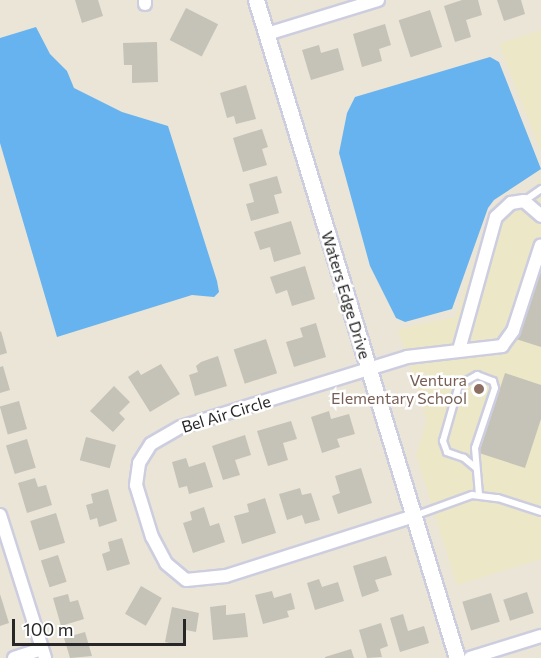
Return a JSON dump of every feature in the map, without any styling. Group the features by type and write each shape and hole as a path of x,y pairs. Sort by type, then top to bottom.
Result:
{"street":[{"name":"Waters Edge Drive","path":"256,0 457,658"},
{"path":"267,34 378,0"},
{"path":"459,350 496,217 511,203 525,201 541,216"},
{"name":"Bel Air Circle","path":"414,516 226,576 186,580 165,563 152,537 136,485 139,463 151,444 181,427 407,357 459,350 494,349 507,342 541,245"},
{"path":"0,515 43,654 14,658"},
{"path":"470,658 541,636"}],"lane":[{"path":"525,201 541,189"},
{"path":"476,468 464,458 447,452 443,441 459,385 477,375 493,381 495,388 475,448 479,495"},
{"path":"414,516 479,495 541,512"}],"shaded area":[{"path":"541,30 541,152 499,44"},
{"name":"Ventura Elementary School","path":"541,178 541,559 457,585 416,455 427,421 398,329 455,317 489,217 496,205 527,194"}],"water":[{"path":"36,27 50,54 67,71 74,88 122,112 168,126 217,281 219,292 214,297 192,295 57,337 0,143 0,38"},
{"path":"490,57 499,62 541,169 494,200 488,208 452,309 405,322 396,318 370,266 339,153 347,113 355,97"}],"building":[{"path":"75,0 98,0 103,16 82,23"},
{"path":"462,0 478,0 482,15 466,20 471,37 455,42 444,6"},
{"path":"497,0 521,0 525,14 504,21"},
{"path":"186,8 218,24 202,56 170,40"},
{"path":"430,10 442,47 411,57 399,20"},
{"path":"385,24 391,45 379,49 382,61 362,67 353,34"},
{"path":"157,42 158,82 132,83 132,65 124,65 123,43"},
{"path":"319,45 321,53 338,48 344,70 311,80 302,50"},
{"path":"246,85 256,119 236,124 234,116 227,118 220,93"},
{"path":"262,129 268,147 262,149 267,165 243,172 233,138"},
{"path":"277,176 282,193 274,195 279,213 251,221 246,204 254,202 249,184"},
{"path":"291,221 301,254 274,262 270,247 260,250 254,232"},
{"path":"541,264 541,347 516,339"},
{"path":"305,266 315,299 292,306 287,290 276,294 270,277"},
{"path":"316,323 326,357 294,367 286,342 303,337 300,328"},
{"path":"0,332 7,353 0,355"},
{"path":"266,339 277,373 245,384 234,350"},
{"path":"218,356 227,386 195,396 189,375 198,372 196,366 201,362"},
{"path":"161,364 180,394 150,412 128,377 138,370 141,375"},
{"path":"3,366 10,390 0,393 0,367"},
{"path":"505,373 541,385 541,419 525,468 479,453"},
{"path":"114,386 130,402 119,413 125,419 113,432 90,411"},
{"path":"19,401 27,429 8,434 0,406"},
{"path":"329,411 331,419 349,414 355,434 337,439 340,447 322,453 311,417"},
{"path":"291,421 297,439 283,443 288,460 268,466 257,431"},
{"path":"245,435 251,455 235,460 240,475 223,480 212,446"},
{"path":"86,437 116,445 110,468 80,460"},
{"path":"27,439 36,468 15,474 6,445"},
{"path":"186,458 189,467 205,462 213,487 189,494 187,486 179,488 172,462"},
{"path":"361,468 372,503 338,514 332,496 340,493 335,476"},
{"path":"35,478 38,487 46,485 52,505 27,513 18,483"},
{"path":"300,488 302,495 311,493 320,520 305,524 302,515 287,520 279,494"},
{"path":"108,489 117,521 99,527 97,518 90,520 86,505 93,503 91,494"},
{"path":"265,498 276,533 242,544 234,516 249,512 247,504"},
{"path":"204,507 210,526 219,523 225,542 193,553 183,523 192,520 190,512"},
{"path":"56,513 65,543 39,551 30,521"},
{"path":"122,538 130,564 107,571 102,554 110,551 108,542"},
{"path":"58,555 67,582 50,587 41,561"},
{"path":"386,556 392,575 375,580 379,591 362,597 353,566"},
{"path":"319,579 322,587 338,582 344,601 315,610 307,583"},
{"path":"141,586 162,598 146,626 125,614"},
{"path":"272,591 274,598 291,593 295,609 287,611 289,617 263,624 255,595"},
{"path":"527,592 534,613 510,621 503,600"},
{"path":"491,593 500,622 471,630 462,602"},
{"path":"0,594 9,623 0,626"},
{"path":"68,594 70,602 78,600 84,619 61,626 53,598"},
{"path":"226,605 226,615 245,613 248,637 213,640 210,607"},
{"path":"172,607 199,613 196,632 186,630 183,646 165,642"},
{"path":"403,614 408,631 424,626 429,643 400,652 390,618"},
{"path":"381,623 388,646 380,649 382,657 367,658 359,630"},
{"path":"85,632 92,656 70,658 64,638"},
{"path":"351,649 354,658 325,658 325,657"}],"place":[{"name":"Ventura Elementary School","path":"479,389"}]}
